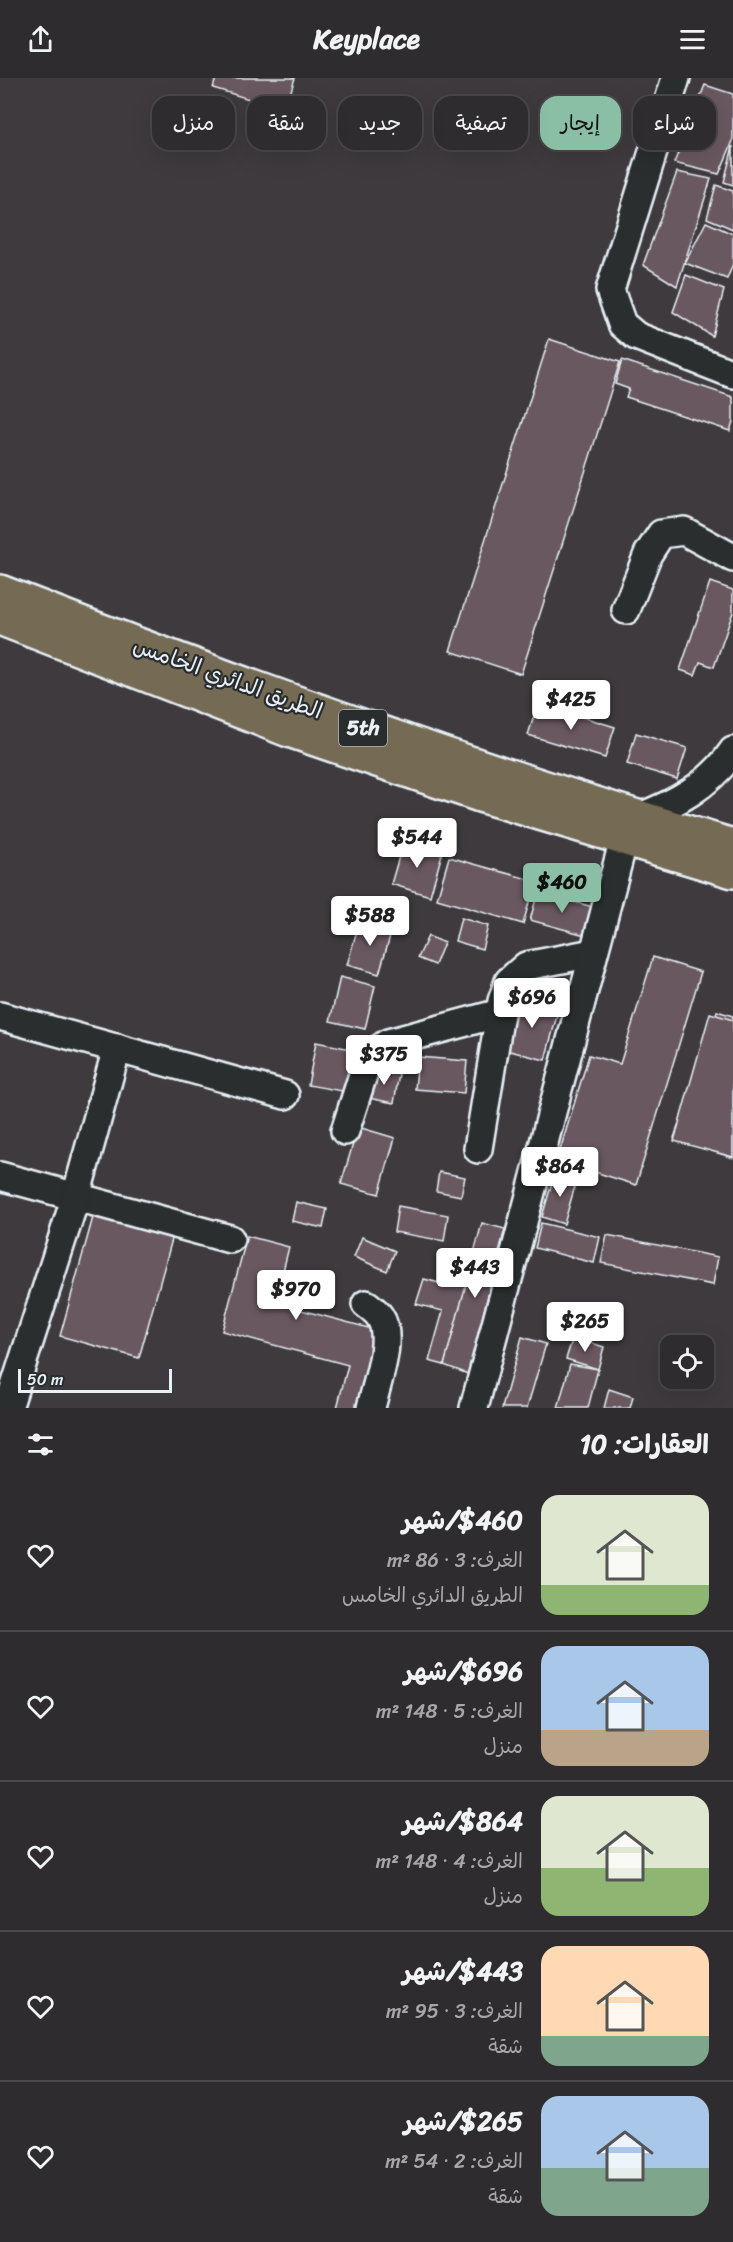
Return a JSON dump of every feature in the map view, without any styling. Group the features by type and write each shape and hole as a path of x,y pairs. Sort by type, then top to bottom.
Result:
{"main road":[{"name":"الطريق الدائري الخامس","path":"0,592 630,828 733,871"},
{"name":"الطريق الدائري الخامس","path":"0,618 289,730 480,795 630,828 733,846"}],"street":[{"path":"676,78 610,290 622,324 636,336 733,374"},
{"path":"626,610 648,554 661,534 684,531 733,558"},
{"path":"474,1408 593,953 630,828 687,795 708,778 733,751"},
{"path":"478,1149 500,1013 509,981 526,966 593,953"},
{"path":"345,1131 369,1056 388,1043 500,1013"},
{"path":"0,1016 285,1095"},
{"path":"8,1408 76,1196 117,1048"},
{"path":"0,1176 230,1239"},
{"path":"366,1304 380,1317 385,1334 384,1354 371,1408"}],"building":[{"path":"216,78 295,78 289,96 247,96 247,98 213,88"},
{"path":"705,85 733,94 733,141 719,174 674,163 679,150 716,150 716,96 701,96"},
{"path":"733,146 733,185 724,182"},
{"path":"677,172 711,179 677,286 643,265"},
{"path":"716,185 733,191 733,229 707,218"},
{"path":"706,222 733,234 733,264 727,279 685,263"},
{"path":"686,275 724,290 712,336 673,312"},
{"path":"549,339 620,362 521,674 450,651"},
{"path":"622,360 733,397 733,421 730,431 626,397 629,389 615,384"},
{"path":"710,582 733,590 733,612 714,667 700,662 695,675 680,670"},
{"path":"538,703 615,727 605,758 528,735"},
{"path":"636,733 687,748 677,779 627,764"},
{"path":"403,843 442,854 430,896 391,884"},
{"path":"449,857 535,881 523,924 437,899"},
{"path":"538,892 593,907 585,935 530,920"},
{"path":"461,918 488,926 482,949 455,941"},
{"path":"360,920 392,929 379,974 347,965"},
{"path":"428,936 444,943 435,965 418,958"},
{"path":"653,957 701,972 636,1185 557,1160 589,1055 620,1064"},
{"path":"340,977 375,986 365,1029 330,1021"},
{"path":"519,998 559,1008 545,1060 506,1050"},
{"path":"717,1011 733,1016 733,1158 674,1138"},
{"path":"710,1013 733,1020 733,1157 674,1141"},
{"path":"316,1042 361,1051 353,1093 308,1085"},
{"path":"418,1057 467,1061 464,1093 415,1089"},
{"path":"373,1069 399,1074 394,1103 368,1098"},
{"path":"358,1127 395,1138 379,1194 341,1184"},
{"path":"439,1172 465,1177 461,1196 436,1191"},
{"path":"555,1172 577,1179 564,1224 542,1217"},
{"path":"296,1202 327,1209 323,1228 292,1221"},
{"path":"398,1206 448,1215 444,1241 394,1232"},
{"path":"95,1210 174,1232 139,1358 60,1336"},
{"path":"482,1223 505,1229 468,1374 444,1365"},
{"path":"541,1223 600,1237 594,1263 535,1248"},
{"path":"607,1235 718,1257 713,1285 601,1263"},
{"path":"247,1236 289,1247 275,1303 380,1331 360,1408 337,1408 348,1365 222,1331"},
{"path":"362,1237 395,1251 387,1271 354,1257"},
{"path":"473,1259 444,1365 429,1361 443,1311 416,1304 424,1279 443,1284 450,1260"},
{"path":"522,1337 546,1344 527,1408 502,1408"},
{"path":"573,1337 604,1347 598,1369 566,1359"},
{"path":"570,1364 598,1369 588,1408 558,1408"},
{"path":"609,1389 633,1397 630,1408 604,1408"}]}
